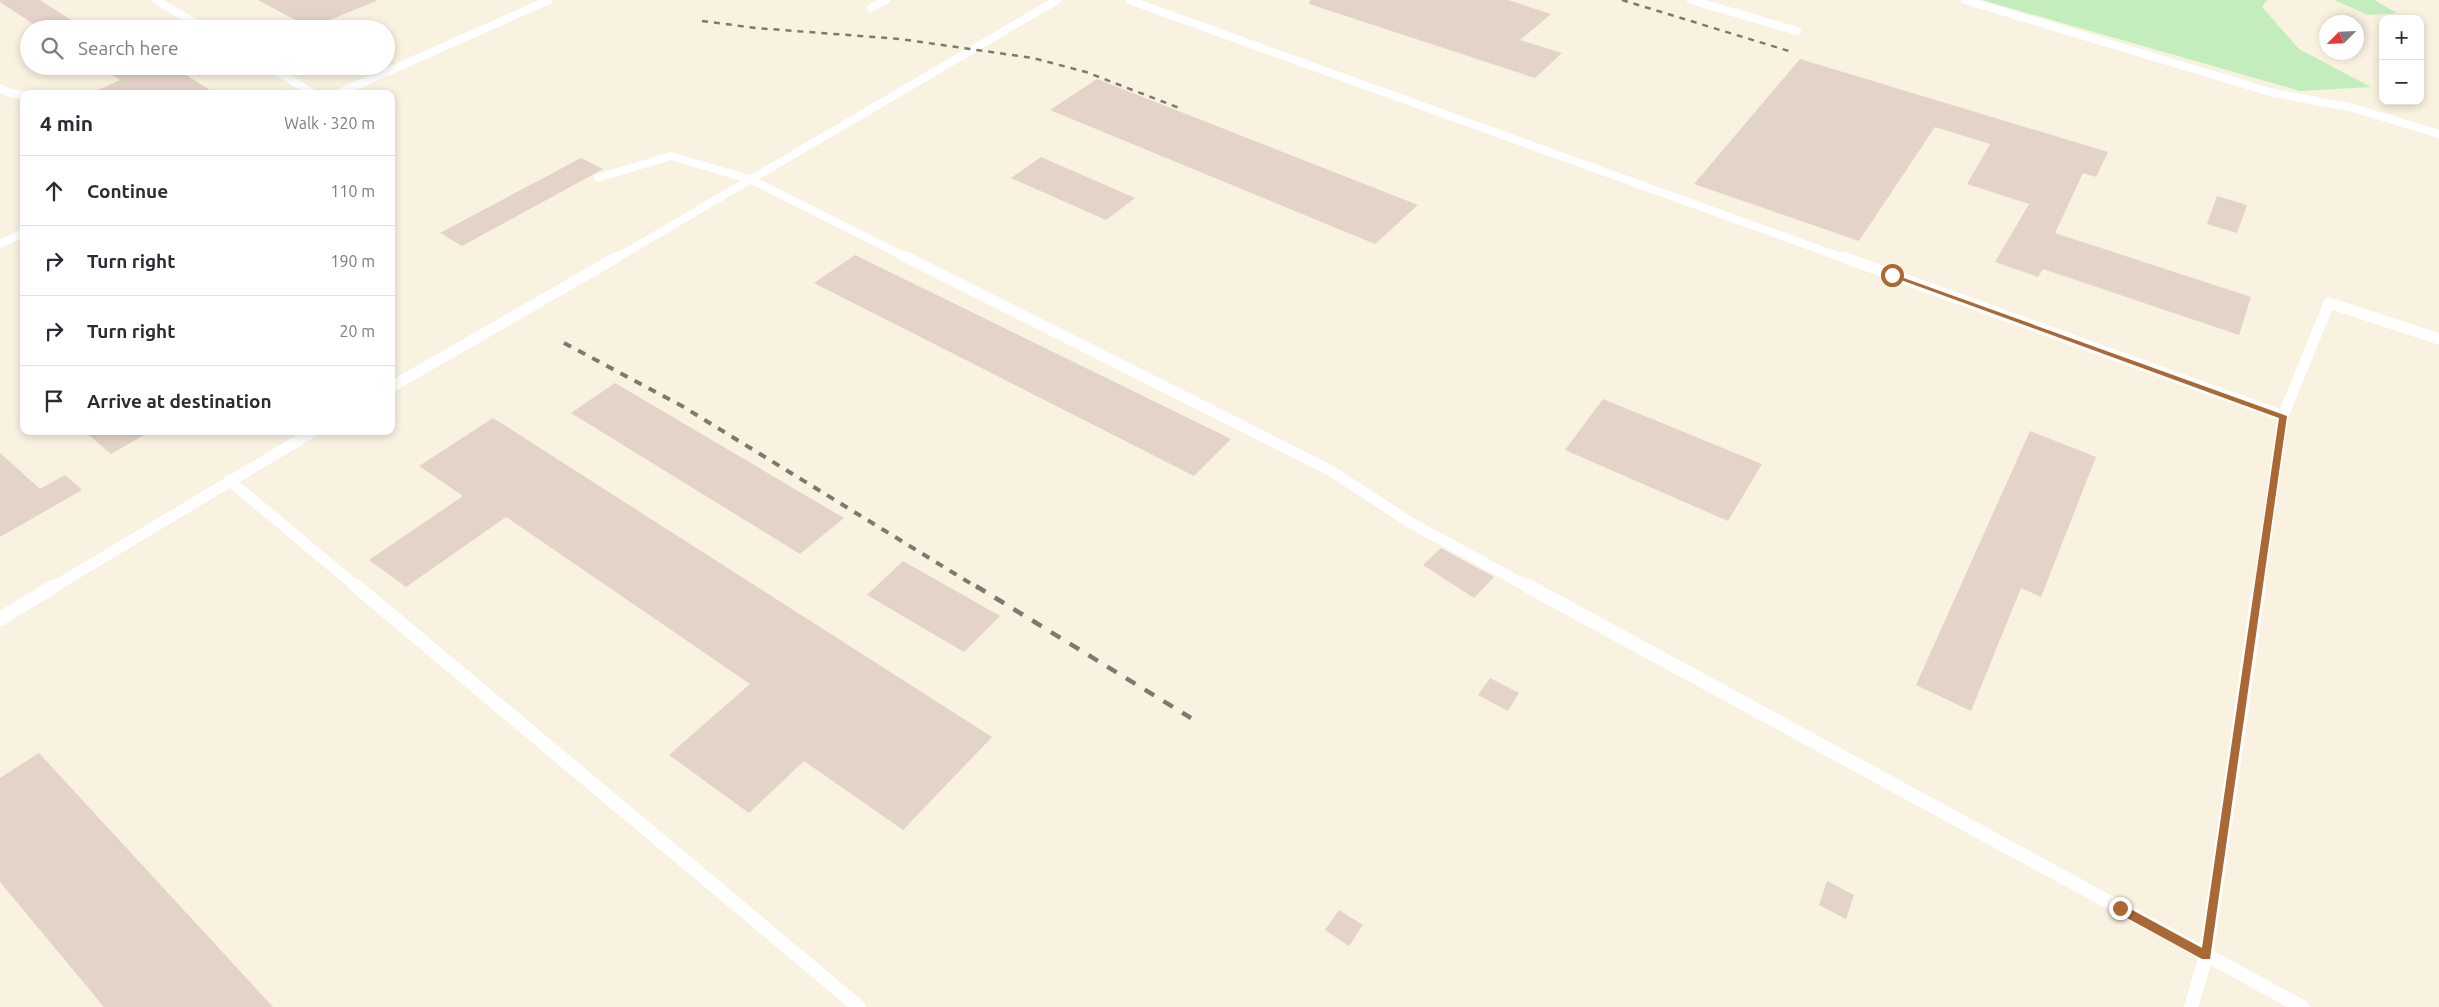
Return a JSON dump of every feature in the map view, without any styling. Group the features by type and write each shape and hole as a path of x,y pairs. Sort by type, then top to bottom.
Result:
{"lane":[{"path":"156,0 189,20"},
{"path":"395,68 549,0"},
{"path":"871,8 886,0"},
{"path":"395,382 752,180 1057,0"},
{"path":"1129,0 2283,416"},
{"path":"1691,0 1797,31"},
{"path":"1965,0 2270,92 2353,108 2439,134"},
{"path":"283,75 307,90"},
{"path":"346,90 380,75"},
{"path":"0,88 7,92 20,94"},
{"path":"598,178 671,156 752,180 1328,469 1411,523 2302,1007"},
{"path":"0,244 20,236"},
{"path":"2191,1007 2206,956 2283,416 2329,303 2439,339"},
{"path":"0,619 229,480 307,435"},
{"path":"229,480 859,1007"}],"green space":[{"path":"1982,0 2267,0 2262,7 2299,49 2371,87 2300,91"},
{"path":"2334,0 2374,0 2397,13 2368,15"}],"building":[{"path":"0,0 40,0 71,20 27,20 0,2"},
{"path":"258,0 376,0 330,20 295,20"},
{"path":"1310,0 1508,0 1551,14 1520,40 1562,53 1535,78 1309,4"},
{"path":"1800,59 2108,152 2096,177 2083,173 2055,233 2251,297 2239,335 2043,269 2038,277 1995,262 2029,204 1967,184 1990,144 1935,127 1859,241 1694,184"},
{"path":"112,75 186,75 210,90 98,90 120,80"},
{"path":"1097,79 1418,205 1375,244 1050,110"},
{"path":"1041,157 1135,198 1106,220 1011,178"},
{"path":"581,158 603,169 462,246 440,233"},
{"path":"2217,196 2247,205 2237,233 2207,224"},
{"path":"855,255 1231,439 1194,476 814,283"},
{"path":"615,383 844,518 800,554 571,413"},
{"path":"1603,399 1762,464 1728,521 1565,450"},
{"path":"493,418 992,737 903,830 804,761 749,813 669,755 750,684 506,517 406,587 369,560 463,496 419,466"},
{"path":"2030,431 2096,457 2041,597 2021,588 1971,711 1916,685"},
{"path":"89,435 144,435 111,454"},
{"path":"0,453 40,489 65,475 82,490 0,537"},
{"path":"1441,548 1494,577 1474,598 1423,565"},
{"path":"903,561 1000,616 964,652 867,595"},
{"path":"1490,678 1519,693 1508,711 1478,695"},
{"path":"39,753 273,1007 104,1007 0,882 0,778"},
{"path":"1827,881 1854,895 1846,919 1819,905"},
{"path":"1339,910 1363,925 1349,946 1325,930"}],"railway":[{"path":"1622,0 1792,52"},
{"path":"702,21 756,28 900,39 1033,58 1086,72 1182,109"},
{"path":"564,343 682,406 978,588"},
{"path":"976,586 1191,718"}],"route":[{"path":"1892,275 2283,416 2206,956 2120,908"}]}
